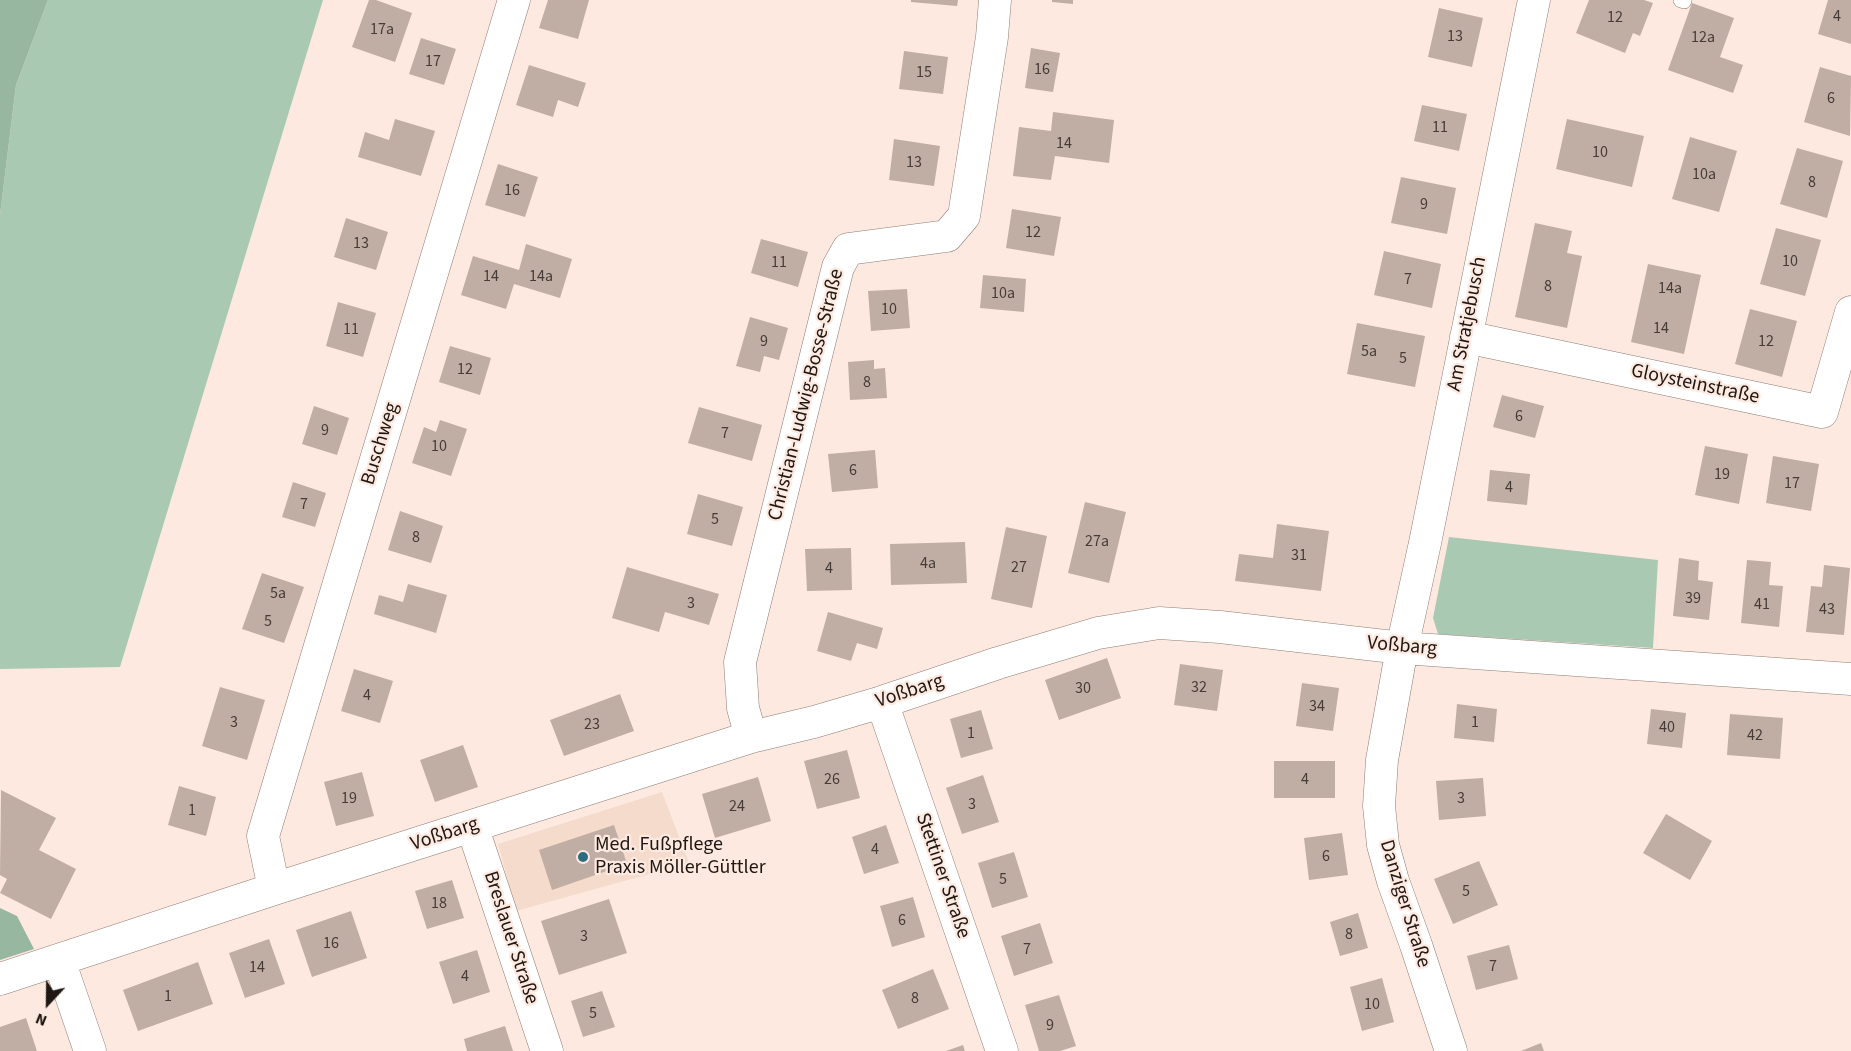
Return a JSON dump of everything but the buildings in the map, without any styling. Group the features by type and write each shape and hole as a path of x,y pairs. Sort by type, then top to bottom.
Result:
{"street":[{"name":"Buschweg","path":"274,889 263,836 514,0"},
{"name":"Christian-Ludwig-Bosse-Straße","path":"752,737 743,708 740,662 838,267 848,249 947,236 964,216 992,37 995,0"},
{"name":"Am Stratjebusch","path":"1402,648 1534,0"},
{"name":"Gloysteinstraße","path":"1466,337 1822,412 1851,312"},
{"name":"Voßbarg","path":"0,979 752,737 882,702 998,663 1098,633 1159,623 1220,627 1402,648 1851,679"},
{"name":"Danziger Straße","path":"1402,648 1382,760 1378,806 1383,846 1393,881 1451,1051"},
{"name":"Stettiner Straße","path":"882,702 1002,1051"},
{"name":"Breslauer Straße","path":"472,826 547,1051"},
{"path":"59,960 90,1051"}],"shaded area":[{"path":"662,792 689,863 516,911 498,844"}],"green space":[{"path":"0,0 48,0 16,85 0,215"},
{"path":"48,0 323,0 120,667 0,669 0,215 16,85"},
{"path":"1449,537 1658,560 1653,648 1438,634 1433,618"},
{"path":"0,908 17,916 34,949 0,960"}],"place":[{"name":"Med. Fußpflege Praxis Möller-Güttler","path":"583,857"}]}
